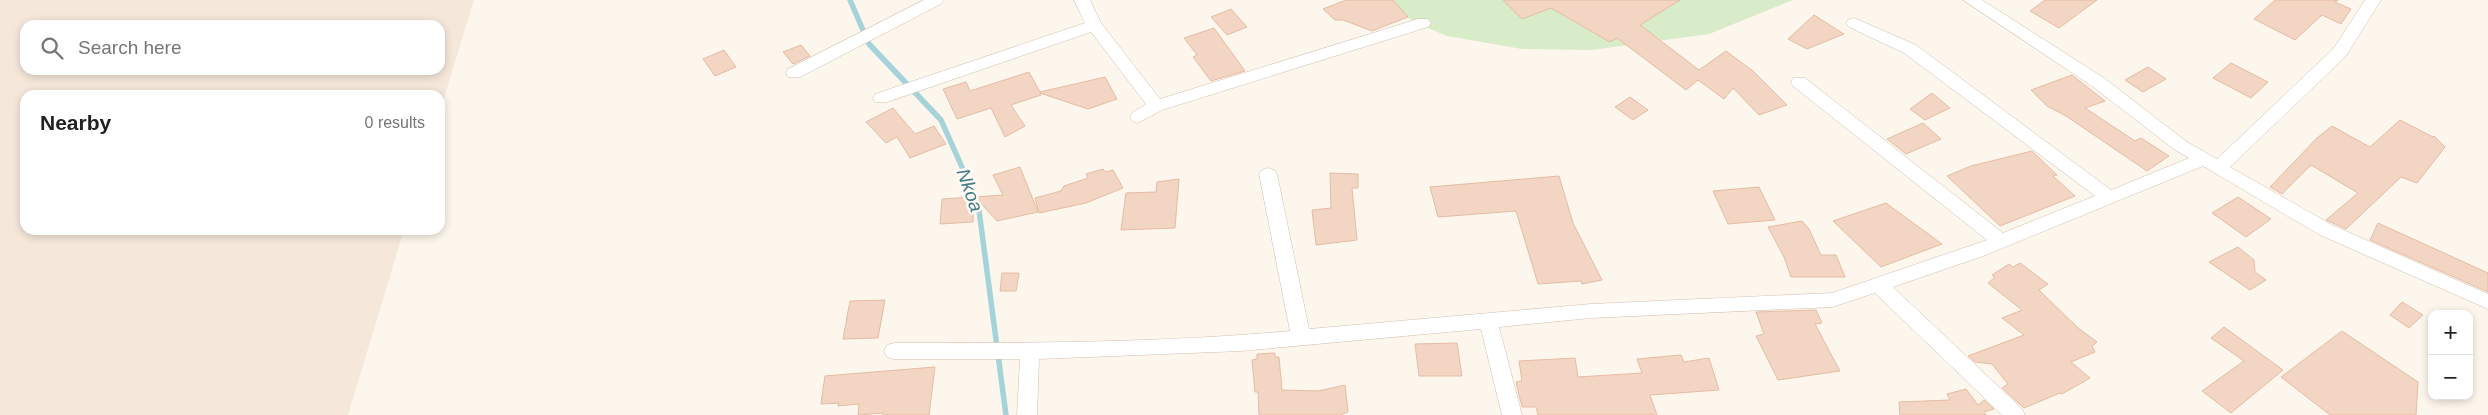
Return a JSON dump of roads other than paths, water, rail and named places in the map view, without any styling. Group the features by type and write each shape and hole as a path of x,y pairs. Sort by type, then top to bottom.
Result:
{"street":[{"path":"794,73 936,0"},
{"path":"1082,0 1094,25 1156,106"},
{"path":"1971,0 2098,82 2182,146 2211,163 2326,230 2488,302"},
{"path":"894,352 1030,352 1241,343 1591,311 1832,300 2001,241 2110,198 2211,163 2340,52 2373,0"},
{"path":"1138,117 1156,106 1423,23"},
{"path":"1854,23 1910,49 2110,198"},
{"path":"881,98 1094,25"},
{"path":"1800,82 2001,241"},
{"path":"1268,174 1302,337"},
{"path":"1878,284 2015,415"},
{"path":"1488,320 1512,415"},
{"path":"1027,415 1030,352"}],"waterway":[{"name":"Nkoa","path":"850,0 869,44 941,120 978,203 1006,415"}]}
